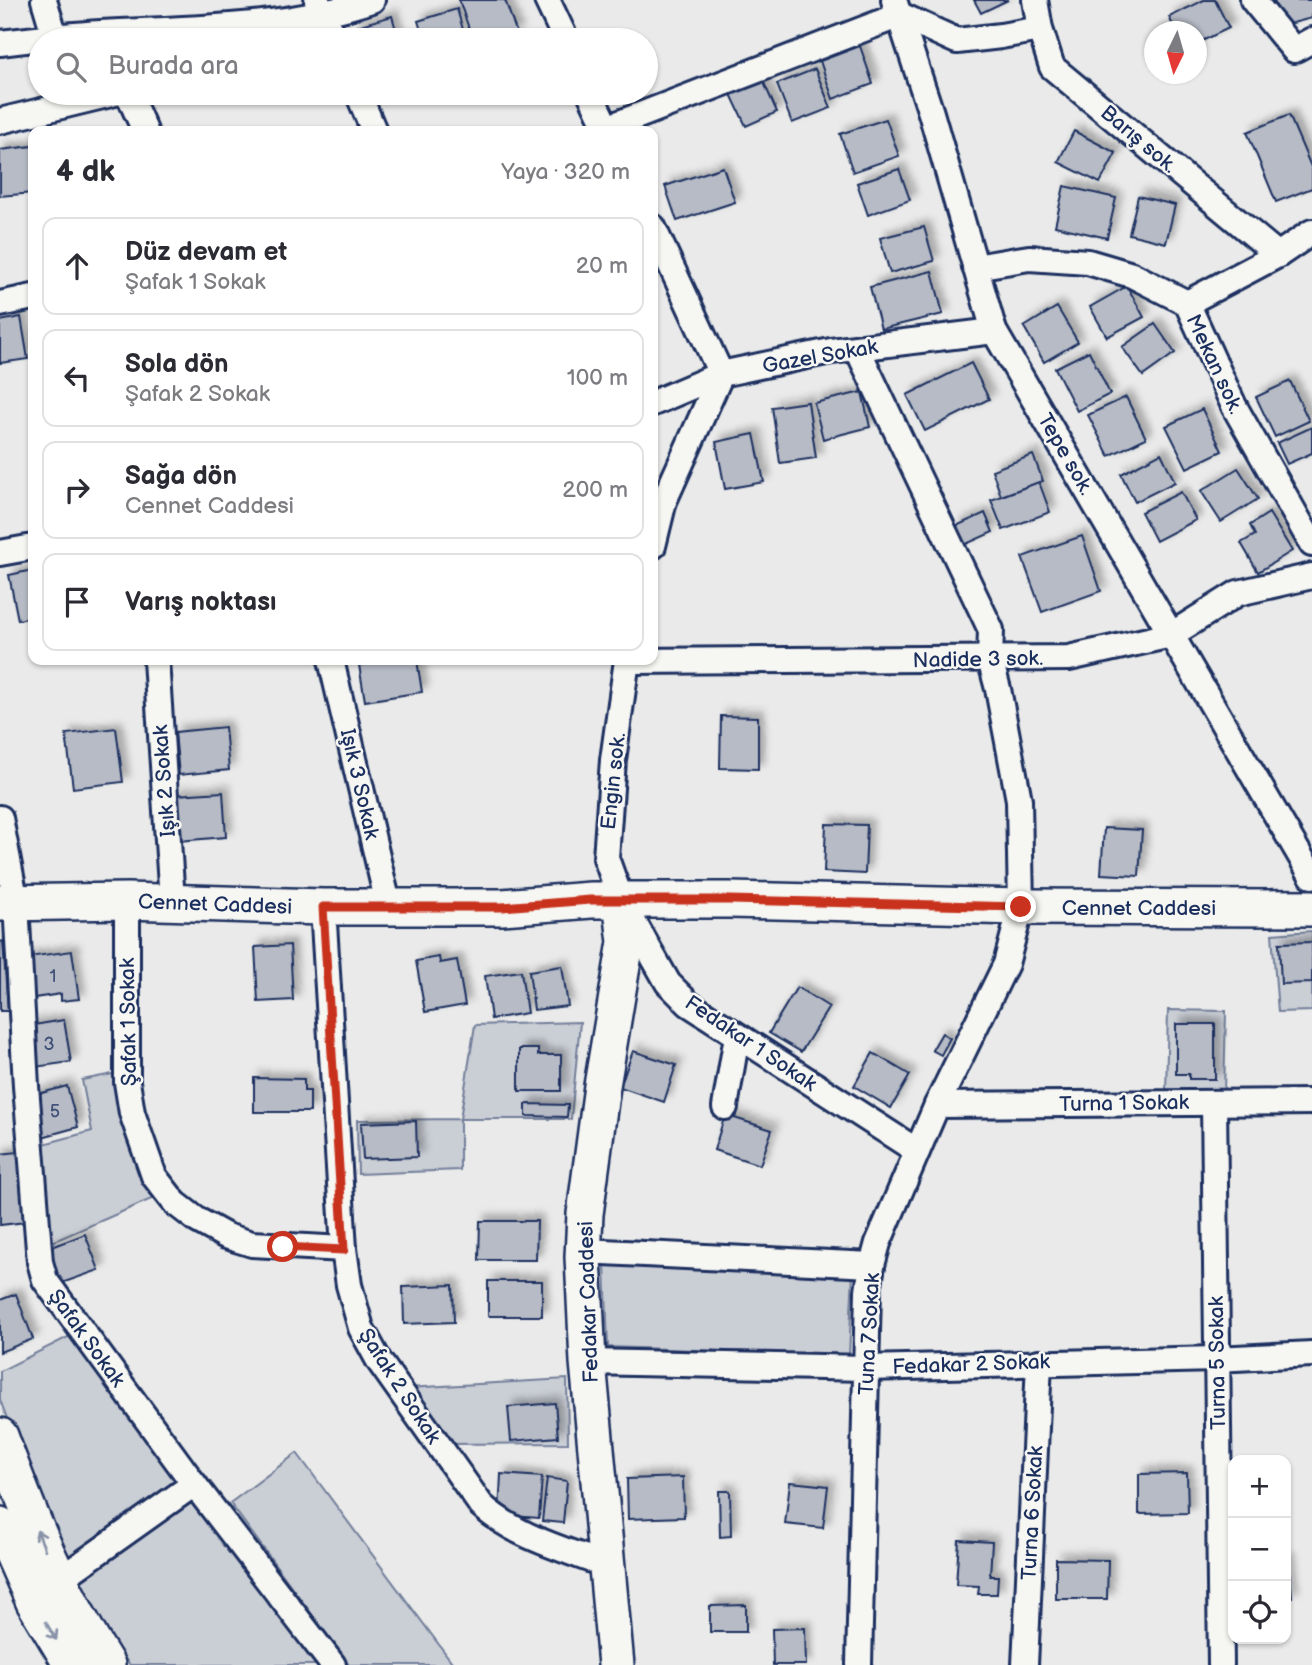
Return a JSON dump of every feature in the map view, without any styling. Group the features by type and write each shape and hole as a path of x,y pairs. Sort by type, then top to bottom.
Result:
{"street":[{"path":"44,0 52,28"},
{"path":"212,28 319,6 372,0"},
{"path":"547,0 560,28"},
{"name":"Barış sok.","path":"1035,0 1040,29 1052,67 1279,255"},
{"path":"1253,0 1303,45"},
{"path":"319,6 329,28"},
{"path":"614,126 897,7 957,41 1040,29"},
{"name":"Tepe sok.","path":"897,7 994,331 1312,876"},
{"path":"0,43 28,40"},
{"path":"0,121 66,105"},
{"path":"133,105 143,126"},
{"path":"363,105 372,126"},
{"path":"595,105 603,126"},
{"path":"1187,303 1279,255 1312,232"},
{"path":"658,238 721,374 664,501 658,526"},
{"name":"Mekan sok.","path":"975,267 1029,258 1088,262 1132,275 1187,303 1234,407 1312,544"},
{"path":"0,304 28,298"},
{"name":"Gazel Sokak","path":"658,401 721,374 831,351 994,331"},
{"name":"Tuna 7 Sokak","path":"857,348 991,630 990,659 1019,800 1021,907 1006,964 937,1105 878,1243 872,1265 866,1368 859,1665"},
{"path":"0,553 28,548"},
{"name":"Nadide 3 sok.","path":"658,660 1069,658 1171,635 1238,593 1312,576"},
{"name":"Işık 2 Sokak","path":"156,665 172,901"},
{"name":"Işık 3 Sokak","path":"332,665 389,908"},
{"name":"Engin sok.","path":"621,900 606,859 613,760 626,665"},
{"name":"Şafak Sokak","path":"0,818 40,1262 45,1280 194,1484 333,1665"},
{"name":"Cennet Caddesi","path":"8,903 172,901 389,908 502,907 621,900 1021,907 1312,908"},
{"name":"Fedakar 1 Sokak","path":"621,900 668,983 689,1004 917,1152"},
{"name":"Fedakar Caddesi","path":"616,1665 588,1362 583,1251 585,1214 602,1086 626,942 621,900"},
{"name":"Şafak 1 Sokak","path":"127,901 127,1082 132,1112 153,1176 176,1203 197,1220 226,1236 252,1244 344,1250"},
{"name":"Şafak 2 Sokak","path":"323,907 344,1250 353,1304 367,1339 481,1505 517,1530 605,1565"},
{"path":"725,1107 737,1036"},
{"name":"Turna 1 Sokak","path":"937,1105 1312,1102"},
{"name":"Turna 5 Sokak","path":"1214,1103 1221,1665"},
{"path":"583,1251 872,1265"},
{"name":"Fedakar 2 Sokak","path":"588,1362 866,1368 1312,1354"},
{"name":"Turna 6 Sokak","path":"1025,1665 1039,1362"},
{"path":"0,1436 59,1580 82,1626 107,1665"},
{"path":"59,1580 194,1484"},
{"path":"0,1525 34,1602 72,1665"}],"shaded area":[{"path":"1312,931 1312,1011 1278,1012 1272,934"},
{"path":"1168,1010 1226,1011 1224,1094 1166,1093"},
{"path":"580,1022 571,1119 460,1119 475,1025"},
{"path":"113,1074 133,1157 156,1197 50,1243 40,1145 92,1131 82,1080"},
{"path":"460,1119 460,1170 358,1174 357,1120"},
{"path":"605,1263 853,1272 849,1355 608,1347"},
{"path":"74,1334 180,1482 64,1566 0,1400 0,1371"},
{"path":"567,1379 568,1443 446,1444 408,1388"},
{"path":"297,1453 454,1665 349,1665 230,1503"},
{"path":"193,1493 325,1665 130,1665 106,1633 78,1578"}],"building":[{"path":"459,0 505,0 515,28 469,28"},
{"path":"974,0 1008,0 981,13"},
{"path":"1204,0 1215,0 1229,28 1207,39 1207,21 1171,21 1169,17"},
{"path":"1274,0 1312,0 1312,18 1281,26"},
{"path":"457,9 463,28 420,28 418,21"},
{"path":"392,16 396,28 354,28"},
{"path":"860,46 873,84 833,99 820,61"},
{"path":"815,69 831,108 792,123 777,84"},
{"path":"761,76 777,112 746,126 729,90"},
{"path":"1289,115 1312,169 1312,188 1276,202 1247,132"},
{"path":"886,119 899,156 853,172 840,134"},
{"path":"1074,131 1116,153 1100,183 1058,162"},
{"path":"28,147 28,193 0,196 0,150"},
{"path":"723,167 735,202 677,221 665,186"},
{"path":"899,169 910,200 868,215 857,183"},
{"path":"1064,186 1116,198 1107,238 1055,226"},
{"path":"1138,196 1175,205 1166,243 1129,234"},
{"path":"924,227 934,261 890,273 880,238"},
{"path":"932,271 943,314 881,329 870,287"},
{"path":"1127,286 1144,317 1107,337 1090,307"},
{"path":"1057,307 1078,342 1044,362 1024,327"},
{"path":"21,317 28,359 0,363 0,321"},
{"path":"1155,324 1175,353 1143,376 1122,347"},
{"path":"1089,351 1110,394 1077,411 1055,368"},
{"path":"971,363 989,399 925,431 907,395"},
{"path":"1290,381 1309,421 1275,437 1256,397"},
{"path":"862,392 870,427 823,439 814,403"},
{"path":"1126,397 1146,438 1109,456 1088,415"},
{"path":"808,402 816,458 780,463 772,407"},
{"path":"1202,409 1222,451 1187,468 1166,426"},
{"path":"1312,427 1312,453 1287,464 1277,443"},
{"path":"754,434 764,482 725,489 716,442"},
{"path":"1161,453 1175,482 1135,502 1121,474"},
{"path":"1033,455 1043,481 1001,496 992,470"},
{"path":"1238,468 1258,499 1221,522 1201,491"},
{"path":"1039,482 1050,512 1003,530 991,500"},
{"path":"1181,492 1196,520 1156,541 1141,512"},
{"path":"985,513 993,532 964,545 956,526"},
{"path":"1269,513 1292,551 1258,572 1241,543 1255,535 1250,525"},
{"path":"1082,536 1101,591 1042,612 1022,557"},
{"path":"28,571 28,618 18,620 9,575"},
{"path":"359,665 418,665 422,692 365,701"},
{"path":"721,716 758,717 758,769 720,768"},
{"path":"225,727 229,770 179,775 175,732"},
{"path":"116,728 123,782 73,788 66,734"},
{"path":"223,792 226,837 178,841 175,795"},
{"path":"826,824 867,825 865,874 824,872"},
{"path":"1104,828 1142,830 1139,876 1101,874"},
{"path":"3,941 8,1011 0,1011 0,942"},
{"path":"1312,942 1312,983 1281,984 1279,943"},
{"path":"290,945 293,1000 258,1002 255,947"},
{"path":"72,951 79,999 61,1001 61,994 34,998 28,957"},
{"path":"439,957 440,963 457,960 465,1005 425,1012 416,961"},
{"path":"562,966 568,1006 534,1010 529,971"},
{"path":"521,971 527,1013 491,1019 485,976"},
{"path":"797,987 829,1007 801,1052 769,1033"},
{"path":"64,1020 71,1062 35,1067 28,1026"},
{"path":"1176,1024 1215,1024 1215,1079 1189,1079 1189,1074 1176,1074"},
{"path":"942,1033 950,1038 941,1055 932,1050"},
{"path":"519,1049 538,1049 538,1055 561,1055 561,1091 519,1091"},
{"path":"633,1051 676,1065 664,1102 620,1087"},
{"path":"873,1053 910,1075 891,1108 854,1086"},
{"path":"254,1078 304,1079 304,1091 310,1091 310,1112 254,1112"},
{"path":"67,1086 78,1127 42,1137 31,1096"},
{"path":"526,1104 568,1105 567,1117 526,1116"},
{"path":"725,1115 772,1130 760,1165 714,1150"},
{"path":"416,1121 417,1157 363,1159 361,1123"},
{"path":"18,1152 25,1222 0,1225 0,1154"},
{"path":"480,1221 537,1221 536,1260 479,1260"},
{"path":"85,1234 99,1270 59,1284 46,1249"},
{"path":"488,1281 542,1281 542,1316 488,1316"},
{"path":"453,1285 454,1322 404,1324 403,1287"},
{"path":"16,1294 33,1339 0,1352 0,1300"},
{"path":"555,1403 558,1437 511,1441 508,1407"},
{"path":"1187,1473 1188,1513 1139,1514 1139,1474"},
{"path":"501,1474 542,1477 539,1518 499,1515"},
{"path":"683,1477 684,1517 628,1519 627,1479"},
{"path":"547,1478 567,1481 563,1523 542,1521"},
{"path":"790,1482 828,1486 823,1528 785,1524"},
{"path":"719,1491 730,1491 731,1536 720,1537"},
{"path":"959,1540 992,1542 990,1576 998,1576 997,1594 978,1594 979,1586 956,1585"},
{"path":"1056,1559 1108,1560 1107,1599 1056,1599"},
{"path":"746,1605 746,1632 710,1632 710,1606"},
{"path":"805,1628 806,1665 773,1665 772,1629"}],"route":[{"path":"283,1247 344,1250 323,907 502,907 590,900 729,900 1021,907"}]}
